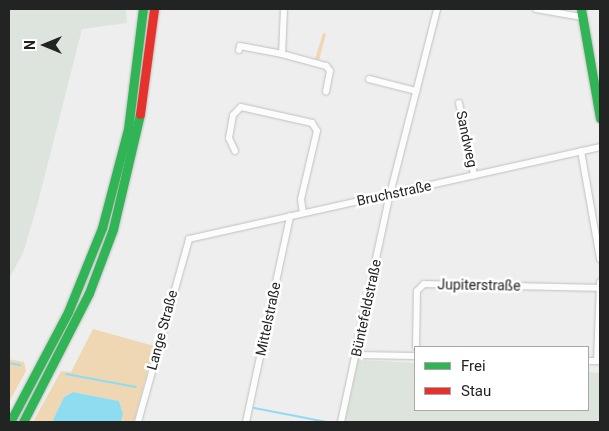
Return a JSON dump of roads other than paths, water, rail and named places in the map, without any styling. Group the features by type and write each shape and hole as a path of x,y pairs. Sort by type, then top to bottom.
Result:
{"main road":[{"path":"10,422 68,312 102,228 130,120 143,9"},
{"path":"23,422 89,293 113,229 137,134 154,9"},
{"path":"581,13 600,118"}],"street":[{"path":"282,54 284,9"},
{"name":"Büntefeldstraße","path":"341,422 390,194 438,9"},
{"path":"536,9 581,13"},
{"path":"239,50 240,46 282,54 326,66 330,71 326,92"},
{"path":"369,79 416,91"},
{"name":"Sandweg","path":"459,103 474,175"},
{"path":"235,151 229,138 236,110 242,107 312,123 317,131 301,199 303,213"},
{"name":"Bruchstraße","path":"189,238 600,147"},
{"path":"581,151 600,259"},
{"name":"Mittelstraße","path":"246,422 290,216"},
{"name":"Lange Straße","path":"138,422 189,238"},
{"path":"599,361 600,282"},
{"name":"Jupiterstraße","path":"416,346 417,291 424,284 600,288"},
{"path":"356,355 414,356"}],"water":[{"path":"73,392 119,401 123,414 121,422 52,422 64,397"}],"waterway":[{"path":"9,363 20,365"},
{"path":"66,374 136,387"},
{"path":"254,408 327,422"}]}
